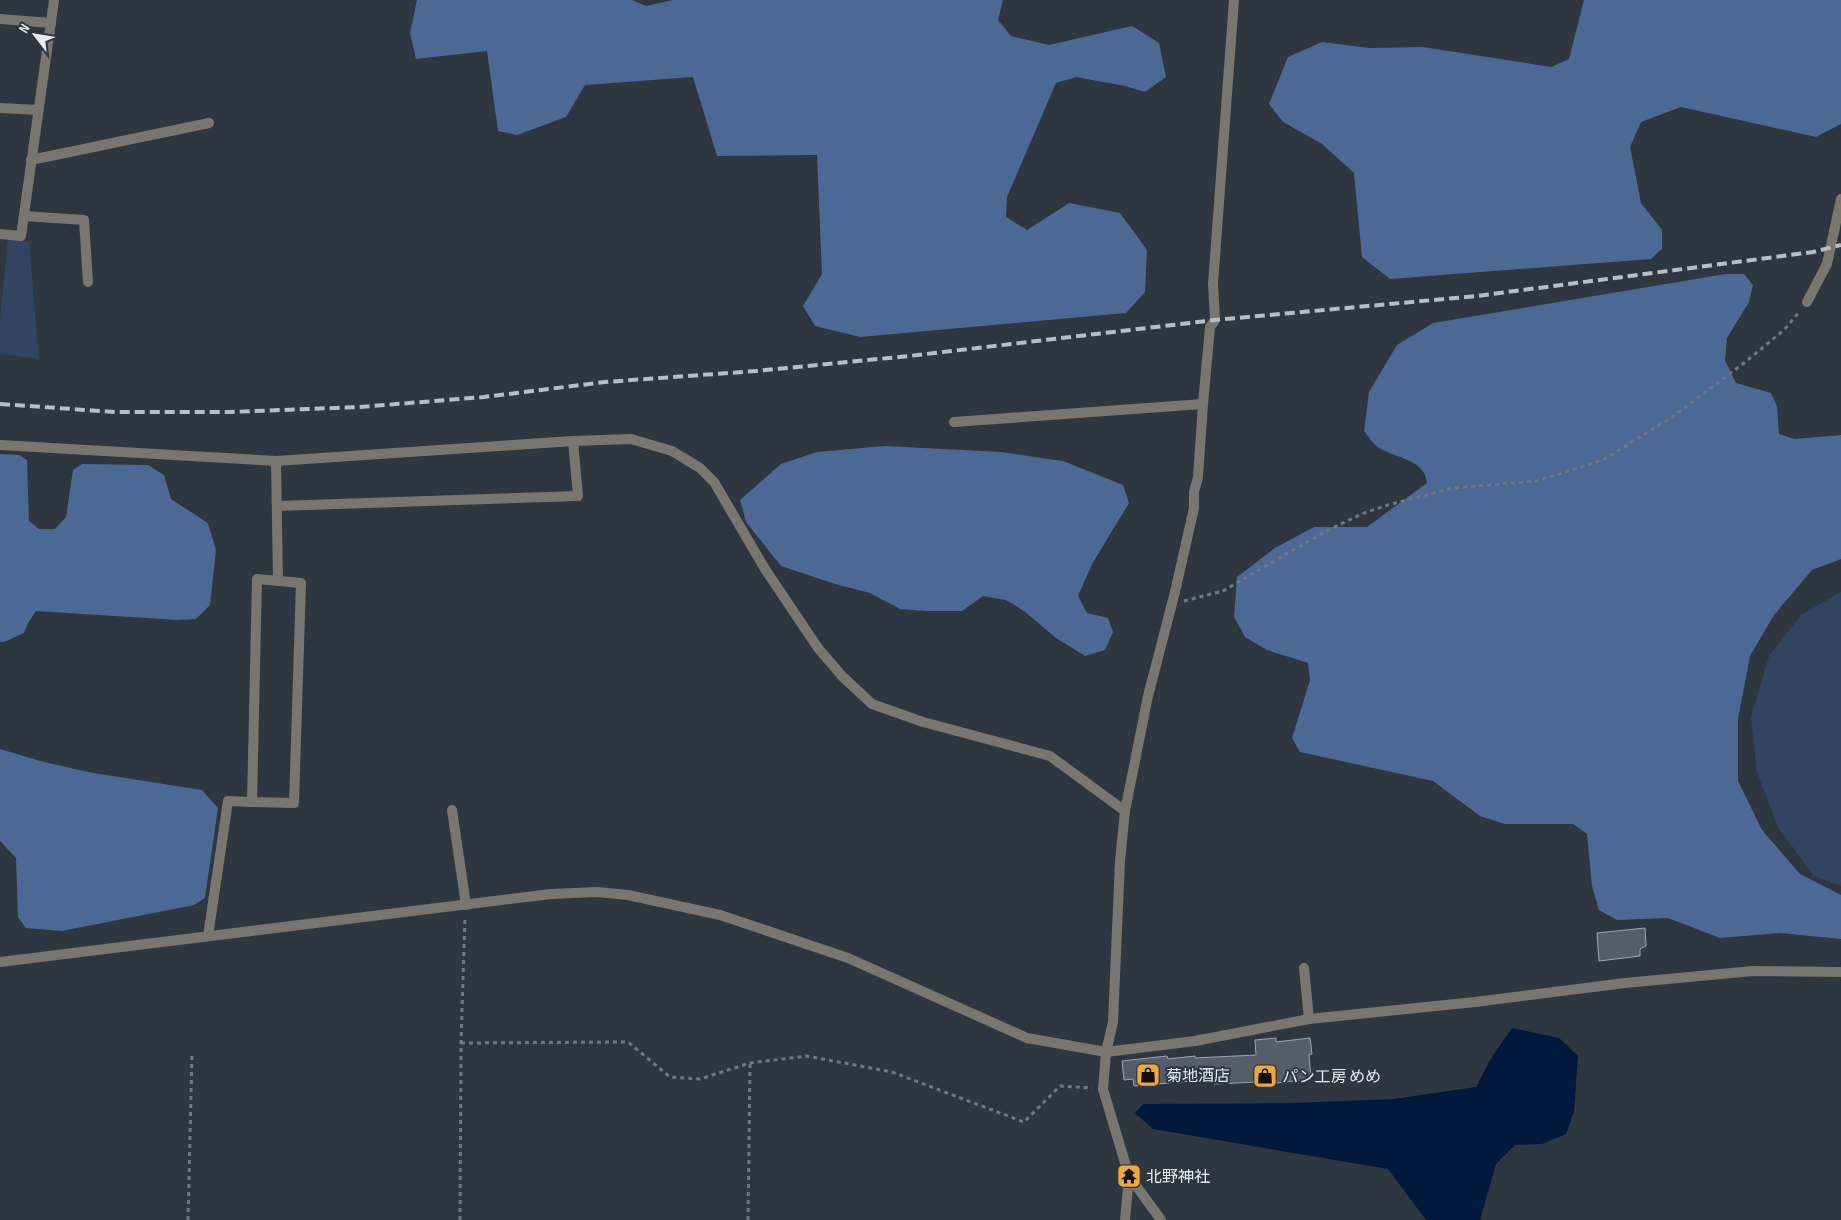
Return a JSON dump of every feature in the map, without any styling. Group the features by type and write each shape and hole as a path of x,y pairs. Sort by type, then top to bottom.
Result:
{"street":[{"path":"0,237 21,236 54,0"},
{"path":"1161,1220 1129,1176 1103,1089 1106,1052 1113,1022 1116,929 1125,811 1148,696 1194,508 1194,492 1198,477 1210,327 1215,320 1213,284 1234,0"},
{"path":"0,19 51,23"},
{"path":"0,108 38,110"},
{"path":"31,160 208,123"},
{"path":"1807,302 1827,264 1841,199"},
{"path":"24,216 84,220 88,282"},
{"path":"954,422 1203,404"},
{"path":"0,445 276,461 573,441 631,439 672,451 700,468 714,482 765,569 818,648 842,676 872,704 923,722 1050,756 1125,811"},
{"path":"278,506 578,496 573,441"},
{"path":"276,461 278,580"},
{"path":"208,936 228,801 252,802 294,803 301,583 258,579 252,802"},
{"path":"452,810 466,905"},
{"path":"0,962 551,894 597,892 628,896 720,915 848,958 1027,1038 1106,1052 1195,1041 1309,1019 1475,1002 1625,983 1752,971 1841,972"},
{"path":"1304,968 1309,1019"},
{"path":"1124,1220 1129,1176"}],"path":[{"path":"1171,604 1223,591 1324,532 1364,513 1453,488 1537,481 1603,460 1672,416 1744,363 1784,330 1807,302"},
{"path":"460,1220 461,1043 466,905"},
{"path":"461,1043 628,1042 670,1077 700,1079 750,1063 807,1056 892,1072 1024,1122 1060,1086 1103,1089"},
{"path":"188,1220 192,1053"},
{"path":"748,1220 750,1063"}],"shaded area":[{"path":"417,0 632,0 646,6 673,0 1003,0 998,20 1011,36 1049,45 1132,26 1159,43 1166,77 1145,92 1125,86 1076,77 1056,83 1007,197 1006,217 1027,230 1069,203 1120,213 1147,250 1145,292 1126,313 860,337 815,326 803,306 822,274 817,155 717,156 693,77 585,85 566,117 517,135 498,131 487,51 416,59 410,33"},
{"path":"1584,0 1841,0 1841,124 1816,137 1681,107 1641,122 1630,147 1641,203 1662,230 1662,249 1651,259 1390,279 1362,257 1354,173 1322,144 1283,122 1269,104 1288,57 1322,42 1370,48 1423,47 1551,67 1569,59"},
{"path":"8,238 29,242 39,359 0,354 0,319"},
{"path":"1725,274 1744,274 1753,285 1749,302 1727,338 1725,360 1736,383 1771,393 1777,406 1779,434 1794,439 1841,435 1841,559 1812,570 1774,615 1750,656 1738,719 1738,781 1762,830 1800,874 1841,895 1841,939 1780,933 1720,938 1668,918 1617,920 1599,910 1592,886 1587,834 1573,824 1505,824 1480,816 1433,781 1300,752 1292,738 1310,680 1308,663 1267,650 1245,637 1234,617 1237,577 1275,548 1314,527 1367,527 1427,483 1421,469 1409,461 1378,448 1364,431 1369,392 1397,345 1433,323"},
{"path":"885,446 1001,452 1063,461 1123,485 1129,503 1092,564 1078,596 1087,613 1108,618 1113,632 1105,650 1085,656 1056,638 1024,611 1006,600 983,596 962,611 900,609 870,593 835,584 781,566 746,522 740,500 781,464 817,452"},
{"path":"0,454 19,455 27,460 29,521 39,529 55,529 66,517 73,470 82,464 148,465 164,475 171,499 208,523 216,550 210,605 196,619 178,620 36,611 24,633 0,642"},
{"path":"1841,592 1841,886 1814,876 1778,827 1757,772 1751,718 1769,656 1801,615"},
{"path":"0,749 44,762 93,773 202,790 218,808 205,898 194,905 62,931 26,928 18,917 16,858 0,841"},
{"path":"1512,1028 1559,1038 1578,1056 1574,1112 1566,1134 1542,1144 1515,1145 1496,1164 1480,1220 1426,1220 1388,1169 1153,1129 1135,1113 1143,1104 1294,1103 1394,1099 1476,1087 1490,1060"}],"building":[{"path":"1645,928 1646,946 1640,949 1640,956 1599,961 1597,933"},
{"path":"1276,1038 1276,1042 1310,1038 1312,1054 1309,1054 1311,1079 1259,1085 1259,1082 1214,1084 1214,1079 1134,1086 1133,1079 1124,1080 1122,1061 1167,1056 1168,1059 1195,1056 1195,1058 1256,1055 1255,1040"}],"railway":[{"path":"0,404 115,412 230,412 360,407 484,397 605,382 756,371 909,356 1215,320 1477,296 1813,252 1841,245"}],"place":[{"name":"菊地酒店","path":"1148,1075"},
{"name":"パン工房 めめ","path":"1265,1076"},
{"name":"北野神社","path":"1129,1176"}]}
